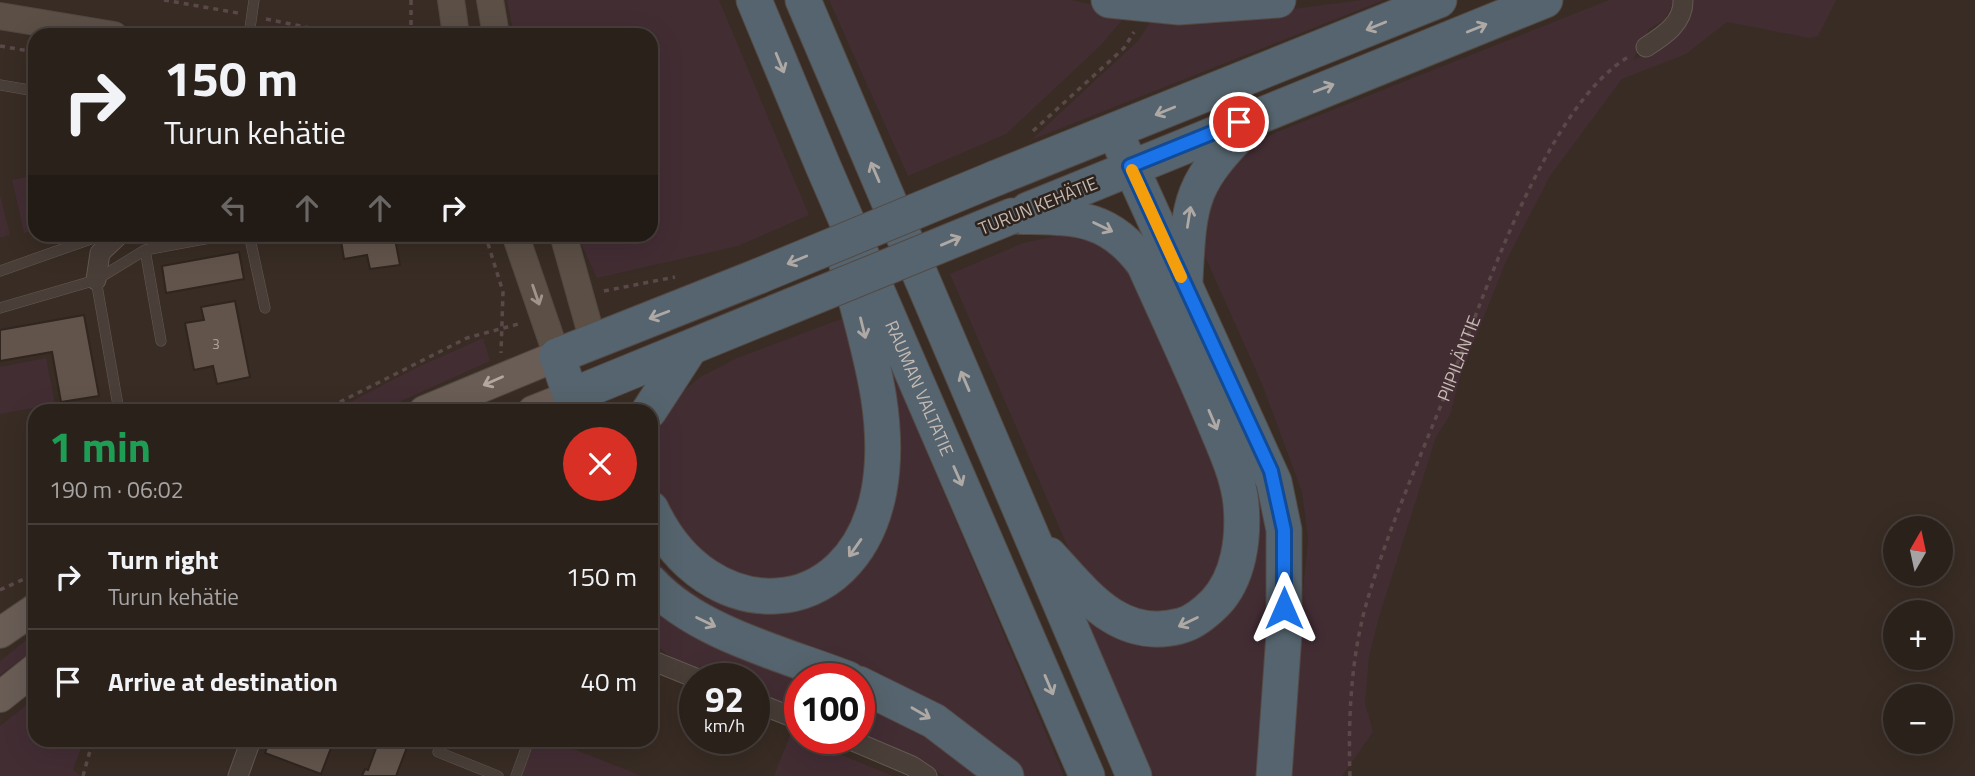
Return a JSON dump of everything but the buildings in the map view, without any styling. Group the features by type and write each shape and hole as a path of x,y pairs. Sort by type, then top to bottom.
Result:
{"highway":[{"name":"RAUMAN VALTATIE","path":"754,0 1087,776"},
{"path":"803,0 1134,776"},
{"path":"1109,0 1179,7 1278,0"},
{"path":"573,404 557,356 1439,0"},
{"name":"TURUN KEHÄTIE","path":"573,404 608,397 690,348 1130,166 1545,0"},
{"path":"1185,285 1189,211 1199,184 1217,157 1261,113"},
{"path":"1115,132 1271,471 1284,530 1284,634 1274,776"},
{"path":"658,522 669,542 691,565 715,584 745,595 781,596 809,587 845,561 863,535 879,492 883,451 880,410 875,377 823,166"},
{"path":"1012,216 1081,218 1110,229 1132,248 1144,264 1195,375 1235,471 1241,503 1241,533 1236,569 1222,595 1194,620 1163,630 1131,626 1105,614 1031,534"},
{"path":"593,341 608,397"},
{"path":"654,404 690,348"},
{"path":"658,590 705,622 808,663"},
{"path":"875,692 934,721 1006,776"}],"main road":[{"path":"451,0 455,28"},
{"path":"490,0 495,28"},
{"path":"0,16 56,28"},
{"path":"442,404 557,356 518,242"},
{"path":"565,242 593,341"},
{"path":"0,633 28,615"},
{"path":"0,697 28,675"}],"street":[{"path":"1646,47 1675,25 1683,9 1683,0"},
{"path":"96,280 100,253 112,242"},
{"path":"658,663 679,671"},
{"path":"239,776 249,747"},
{"path":"875,750 912,766 927,776"}],"lane":[{"path":"250,28 254,0"},
{"path":"0,85 28,90"},
{"path":"0,271 82,242"},
{"path":"0,308 96,280 145,250 188,242"},
{"path":"251,242 265,308"},
{"path":"145,250 161,341"},
{"path":"96,280 118,404"},
{"path":"516,776 526,747"},
{"path":"438,752 498,776"}],"path":[{"path":"411,0 411,28"},
{"path":"1027,136 1124,48 1137,27"},
{"path":"0,46 28,51"},
{"name":"PIIPILÄNTIE","path":"1350,776 1349,726 1367,599 1397,516 1527,193 1585,96 1611,67 1646,47"},
{"path":"487,242 503,292 501,352"},
{"path":"335,404 422,358 467,338 514,326"},
{"path":"0,590 28,578"},
{"path":"83,776 91,747"}],"shaded area":[{"path":"507,0 719,0 809,215 738,246 597,278 580,242 658,242 658,28 513,28"},
{"path":"829,0 1071,0 1129,12 1101,45 1006,134 908,176"},
{"path":"1361,0 1384,0 1031,140 1139,40 1153,17 1231,17"},
{"path":"1609,0 1676,0 1664,20 1649,29 1633,60 1672,38 1686,21 1694,0 1836,0 1818,36 1809,38 1727,22 1686,54 1622,79 1550,176 1507,259 1461,374 1450,415 1436,437 1369,657 1365,703 1373,732 1342,776 1292,776 1298,644 1308,538 1302,492 1262,384 1203,252 1207,197 1249,146 1277,132"},
{"path":"28,177 28,232 24,233 12,180"},
{"path":"0,195 10,235 0,238"},
{"path":"1061,235 1107,245 1131,265 1225,476 1224,571 1181,615 1121,610 1073,559 950,274 1023,243"},
{"path":"849,316 868,410 862,512 828,562 788,585 720,574 663,512 658,489 658,431 661,421 675,398 700,377 737,358"},
{"path":"483,338 490,361 395,404 347,404 418,367"},
{"path":"46,358 55,404 28,404 28,409 0,414 0,367"},
{"path":"889,363 1064,776 1019,776 875,702 875,663 800,663 742,633 658,580 658,560 686,586 718,603 730,606 856,571"},
{"path":"1239,453 1260,484 1273,570 1263,776 1154,776 1081,612 1209,625"},
{"path":"658,609 766,663 681,663 658,646"},
{"path":"28,639 28,654 0,675 0,661"},
{"path":"770,665 784,672 784,705 770,700"},
{"path":"28,704 28,747 81,747 73,770 81,776 0,776 0,726"},
{"path":"875,712 932,739 983,776 945,776 875,742"},
{"path":"526,747 569,747 642,776 516,776"},
{"path":"784,750 784,754 839,754 893,776 774,776"}],"slow traffic":[{"path":"1132,170 1181,277"}],"route":[{"path":"1239,122 1130,166 1271,471 1284,530 1284,608"}]}
